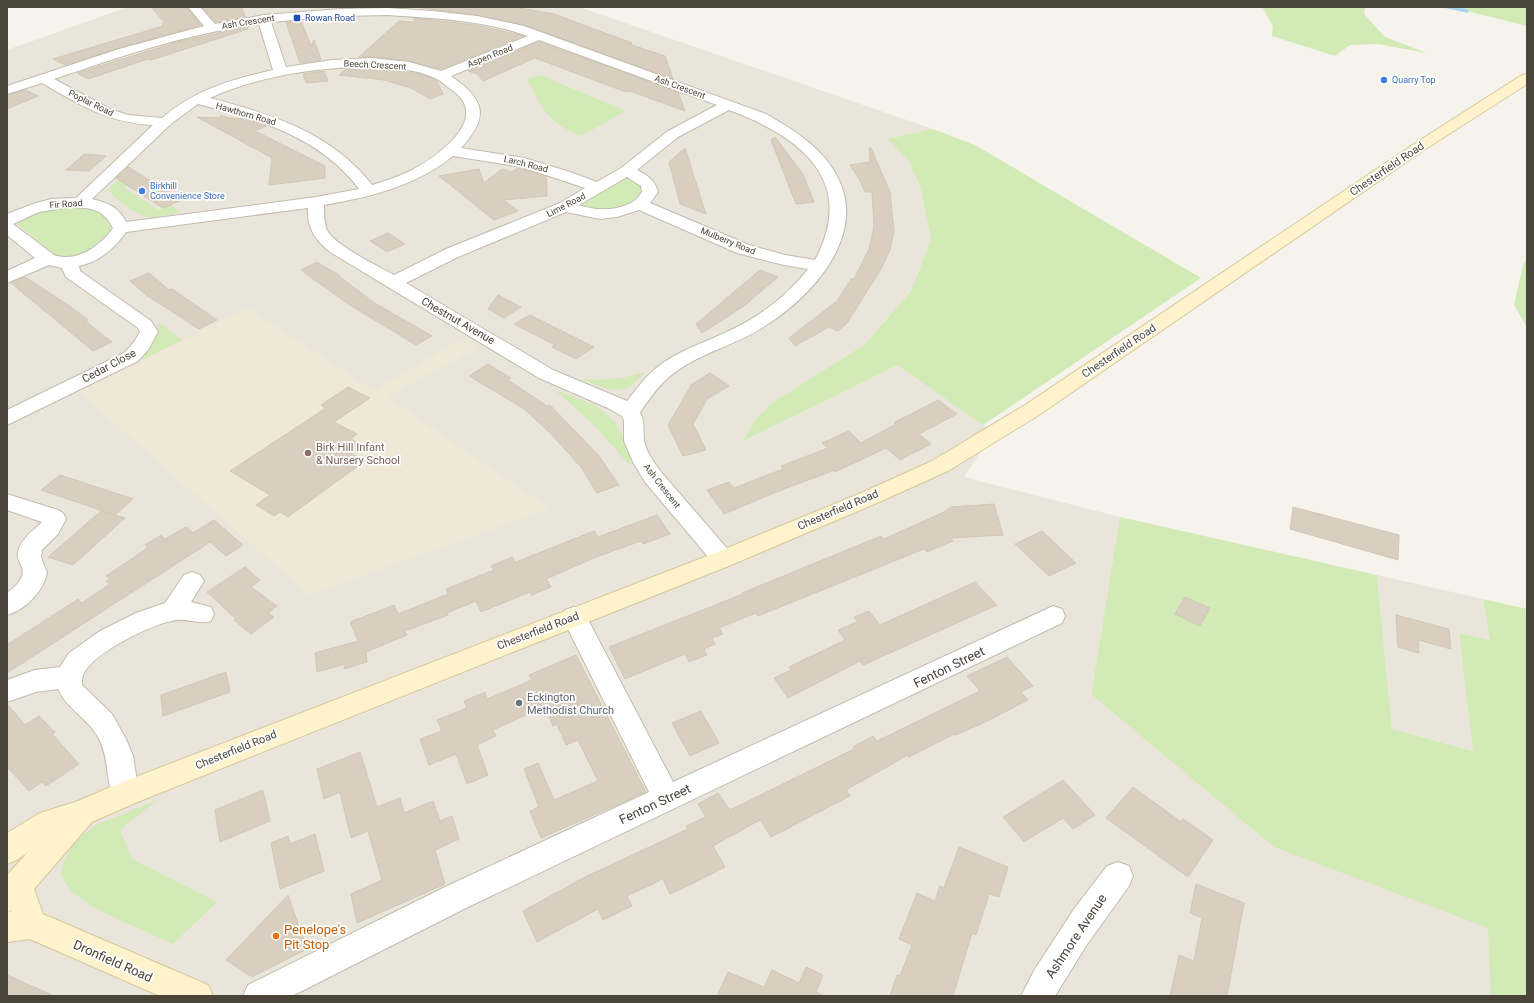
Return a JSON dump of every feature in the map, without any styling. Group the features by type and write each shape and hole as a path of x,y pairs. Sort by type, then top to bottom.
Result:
{"main road":[{"name":"Chesterfield Road","path":"7,850 35,830 50,822 82,813 125,794 723,559 869,498 940,466 1039,405 1418,147 1527,78"},
{"name":"Chesterfield Road","path":"8,894 82,813"},
{"name":"Dronfield Road","path":"8,894 24,900 19,926 196,996"}],"street":[{"path":"194,7 212,28"},
{"name":"Ash Crescent","path":"7,90 143,45 212,28 264,19 332,12 407,11 480,19 503,24 761,117 786,132 810,151 831,179 837,194 837,228 830,248 820,266 792,298 777,310 740,333 683,359 663,372 649,386 630,412 634,421 634,441 641,459 653,477 723,559"},
{"path":"264,19 280,70"},
{"name":"Aspen Road","path":"440,76 539,36"},
{"name":"Beech Crescent","path":"80,202 165,122 196,100 236,82 280,70 326,63 371,63 408,66 440,76 463,90 472,105 474,113 468,132 451,151 413,175 369,191 316,202 121,228"},
{"name":"Poplar Road","path":"44,78 90,104 116,116 165,122"},
{"name":"Hawthorn Road","path":"196,100 251,113 275,121 296,131 319,144 348,166 369,191"},
{"name":"Lime Road","path":"392,283 452,253 566,206 626,171 673,134 728,105"},
{"name":"Larch Road","path":"451,151 524,163 565,175 598,188"},
{"path":"566,206 583,212 605,214 640,205 650,193 650,187 646,180 639,175 626,171"},
{"name":"Fir Road","path":"80,202 98,205 111,210 118,216 121,228 108,245 89,258 69,263 61,263 48,259 8,227 17,214 31,209 80,202"},
{"name":"Chestnut Avenue","path":"316,202 315,220 324,240 392,283 546,374 615,403 630,412"},
{"name":"Mulberry Road","path":"640,205 743,249 784,260 820,266"},
{"path":"7,278 48,259"},
{"name":"Cedar Close","path":"7,418 131,357 141,349 146,340 148,332 145,325 72,273 69,263"},
{"path":"7,502 55,519 53,526 34,542 30,550 29,558 35,569 34,577 28,587 7,606"},
{"path":"174,610 192,581"},
{"path":"125,794 119,750 111,733 72,692 68,677 77,661 91,649 124,629 143,620 156,614 174,610 202,614"},
{"name":"Fenton Street","path":"259,996 364,941 940,671 1053,616"},
{"path":"574,617 590,652 667,799"},
{"path":"7,691 35,682 68,677"},
{"name":"Ashmore Avenue","path":"1037,996 1087,915 1118,876"}],"shaded area":[{"path":"128,7 579,7 933,129 887,139 908,160 920,186 931,239 911,291 865,344 772,403 743,442 897,364 983,425 992,434 964,477 1120,517 1091,694 1527,943 1527,996 7,996 7,50"},
{"name":"Birk Hill Infant & Nursery School","path":"248,308 374,391 463,338 480,347 387,397 550,509 309,595 78,391"},
{"path":"1377,575 1483,599 1490,640 1459,633 1474,751 1392,729"}],"green space":[{"path":"1262,7 1365,7 1364,14 1385,37 1427,53 1378,44 1350,45 1335,56 1272,36 1273,26"},
{"path":"1433,7 1527,7 1527,26 1462,10"},
{"path":"540,75 626,111 581,136 560,126 542,107 527,79"},
{"path":"933,129 975,145 1201,278 983,425 897,365 742,442 755,420 772,403 865,344 911,291 931,239 920,186 908,160 887,139"},
{"path":"124,176 136,181 123,187 158,210 170,205 181,212 166,216 154,217 139,214 115,197 108,189"},
{"path":"622,180 638,180 643,189 633,201 617,208 599,211 585,206 584,202"},
{"path":"71,206 89,208 104,214 111,223 110,231 101,243 79,255 65,258 59,256 17,224 17,220 31,212"},
{"path":"1527,258 1527,328 1514,305 1523,265"},
{"path":"159,323 182,340 142,360 157,334"},
{"path":"645,372 629,387 618,390 605,388 581,379 613,379"},
{"path":"555,390 593,404 615,422 628,445 631,467 594,425"},
{"path":"1120,517 1377,575 1392,729 1473,751 1459,633 1490,640 1483,599 1527,609 1527,996 1491,996 1488,928 1274,847 1091,694"},
{"path":"157,800 120,830 132,859 217,902 173,944 100,911 73,893 61,876 63,863 74,843 94,826"}],"building":[{"path":"151,7 187,7 201,25 65,65 53,59 163,26 162,24 165,23"},
{"path":"202,7 242,7 245,17 216,22"},
{"path":"415,7 514,7 554,14 632,43 629,44 665,56 673,79 524,25 477,15"},
{"path":"414,18 476,25 524,36 441,69 409,61 359,57 399,21 414,22"},
{"path":"301,21 311,46 314,40 321,60 300,63 286,22"},
{"path":"248,27 248,29 88,79 77,73 181,41"},
{"path":"539,42 678,92 685,111 630,91 626,92 535,58 483,81 477,74 468,71"},
{"path":"372,68 404,71 427,76 437,81 443,94 430,99 411,88 384,80 339,75 346,69"},
{"path":"324,71 328,81 306,83 303,74"},
{"path":"26,90 38,96 7,109 7,95"},
{"path":"221,115 229,118 246,119 266,126 255,131 325,166 325,178 269,185 272,158 197,117 220,118"},
{"path":"775,137 803,174 814,202 796,204 771,140"},
{"path":"685,148 706,214 680,204 669,162"},
{"path":"869,148 871,148 890,192 894,231 890,250 880,271 847,323 838,331 829,327 795,346 789,338 837,301 851,279 854,279 869,249 874,227 872,192 865,192 850,165 870,162"},
{"path":"84,154 106,156 89,171 66,170"},
{"path":"128,167 182,200 163,208 116,178"},
{"path":"518,168 546,176 547,196 504,200 518,211 494,220 439,176 479,169 484,183 502,169 512,172"},
{"path":"388,233 405,244 387,252 370,241"},
{"path":"317,262 340,276 373,302 432,336 416,345 348,304 301,270"},
{"path":"760,270 778,277 744,306 702,333 696,324"},
{"path":"149,273 169,290 172,289 217,320 199,329 146,295 130,281"},
{"path":"25,277 68,305 88,320 85,321 112,342 93,351 11,283"},
{"path":"498,295 521,307 504,318 488,309"},
{"path":"530,315 594,347 576,359 552,347 555,345 514,324"},
{"path":"488,364 511,378 508,380 547,406 550,405 599,456 619,485 597,493 581,467 549,432 523,408 469,376"},
{"path":"710,373 729,386 707,399 693,424 706,450 683,456 668,425 692,384"},
{"path":"348,387 370,398 334,422 357,434 351,439 362,445 351,453 365,461 288,517 280,512 274,516 256,505 270,495 230,471 326,408 321,405"},
{"path":"938,400 957,414 919,434 931,444 900,460 886,448 835,472 835,470 779,491 724,514 707,490 729,482 734,488 783,469 781,466 828,448 822,443 849,431 861,443 896,424 894,423"},
{"path":"60,475 133,499 115,515 41,490"},
{"path":"994,504 1003,535 950,538 953,541 927,552 924,549 758,616 756,613 719,628 723,634 712,638 715,644 704,649 707,655 689,662 685,654 625,679 609,647 743,594 742,593 881,536 884,539 942,513 951,507"},
{"path":"1293,507 1399,535 1398,560 1290,529"},
{"path":"101,511 125,518 73,565 48,557"},
{"path":"657,515 670,534 643,544 641,541 596,557 546,579 551,587 532,595 530,592 481,612 476,601 447,613 448,615 405,631 407,635 366,652 367,662 344,669 345,664 317,672 315,653 358,641 350,622 394,605 398,614 448,594 446,589 494,570 491,566 512,557 516,562 594,531 598,537"},
{"path":"214,520 243,545 226,556 210,542 7,673 7,645 78,599 82,603 110,584 106,581 110,578 106,576 136,556 148,547 145,545 161,535 165,539 186,527 193,533"},
{"path":"1042,531 1076,563 1049,576 1015,544"},
{"path":"245,567 260,580 251,587 277,606 268,613 274,617 251,634 234,620 236,619 207,592"},
{"path":"975,582 997,605 863,665 860,661 788,698 774,678 791,670 789,667 845,640 838,630 857,622 854,617 869,611 880,625"},
{"path":"1185,597 1210,608 1200,626 1175,614"},
{"path":"1396,615 1449,629 1451,649 1418,640 1419,653 1398,647"},
{"path":"576,655 646,792 541,838 530,811 539,807 524,769 538,763 554,800 598,781 578,740 566,745 557,724 553,726 544,707 493,730 496,736 477,745 488,775 467,784 456,754 429,765 420,739 442,731 437,720 467,708 464,701 485,692 487,699 532,680 529,675"},
{"path":"1007,657 1033,686 1021,692 1028,700 983,723 956,735 954,734 909,757 908,755 846,790 850,796 771,837 760,820 713,846 725,867 694,883 670,894 663,879 627,896 632,906 603,920 598,909 537,942 523,911 585,877 688,829 686,826 706,817 698,804 718,793 730,810 854,749 853,747 873,736 877,741 980,691 967,676"},
{"path":"226,672 230,692 163,716 161,695"},
{"path":"7,704 25,725 39,716 55,732 52,734 79,764 46,786 42,782 29,791 7,767"},
{"path":"701,711 719,743 690,756 672,723"},
{"path":"360,752 377,807 400,798 404,813 433,801 440,821 452,816 459,839 435,850 445,884 357,923 351,894 382,880 368,831 351,838 340,792 324,799 317,769"},
{"path":"1063,780 1095,815 1073,829 1063,818 1024,842 1003,817"},
{"path":"1133,787 1181,822 1183,819 1213,840 1188,877 1106,818"},
{"path":"263,790 270,821 220,842 215,810"},
{"path":"315,834 324,871 280,889 271,843 288,836 290,844"},
{"path":"959,847 1008,867 999,897 989,894 976,935 972,933 953,996 890,996 897,975 900,976 912,945 899,939 917,893 935,901 940,886 944,888"},
{"path":"1196,884 1244,903 1227,996 1170,996 1179,955 1194,961 1202,918 1190,913"},
{"name":"Penelope's Pit Stop","path":"288,895 307,949 252,977 226,960"},
{"path":"806,967 823,975 816,992 824,996 717,996 728,972 764,987 772,970 799,983"},
{"path":"7,975 54,996 7,996"}],"waterway":[{"path":"1449,7 1467,11"}],"place":[{"name":"Rowan Road","path":"297,18"},
{"name":"Quarry Top","path":"1384,80"},
{"name":"Birkhill Convenience Store","path":"142,191"},
{"name":"Birk Hill Infant & Nursery School","path":"308,453"},
{"name":"Eckington Methodist Church","path":"519,703"},
{"name":"Penelope's Pit Stop","path":"276,936"}]}
